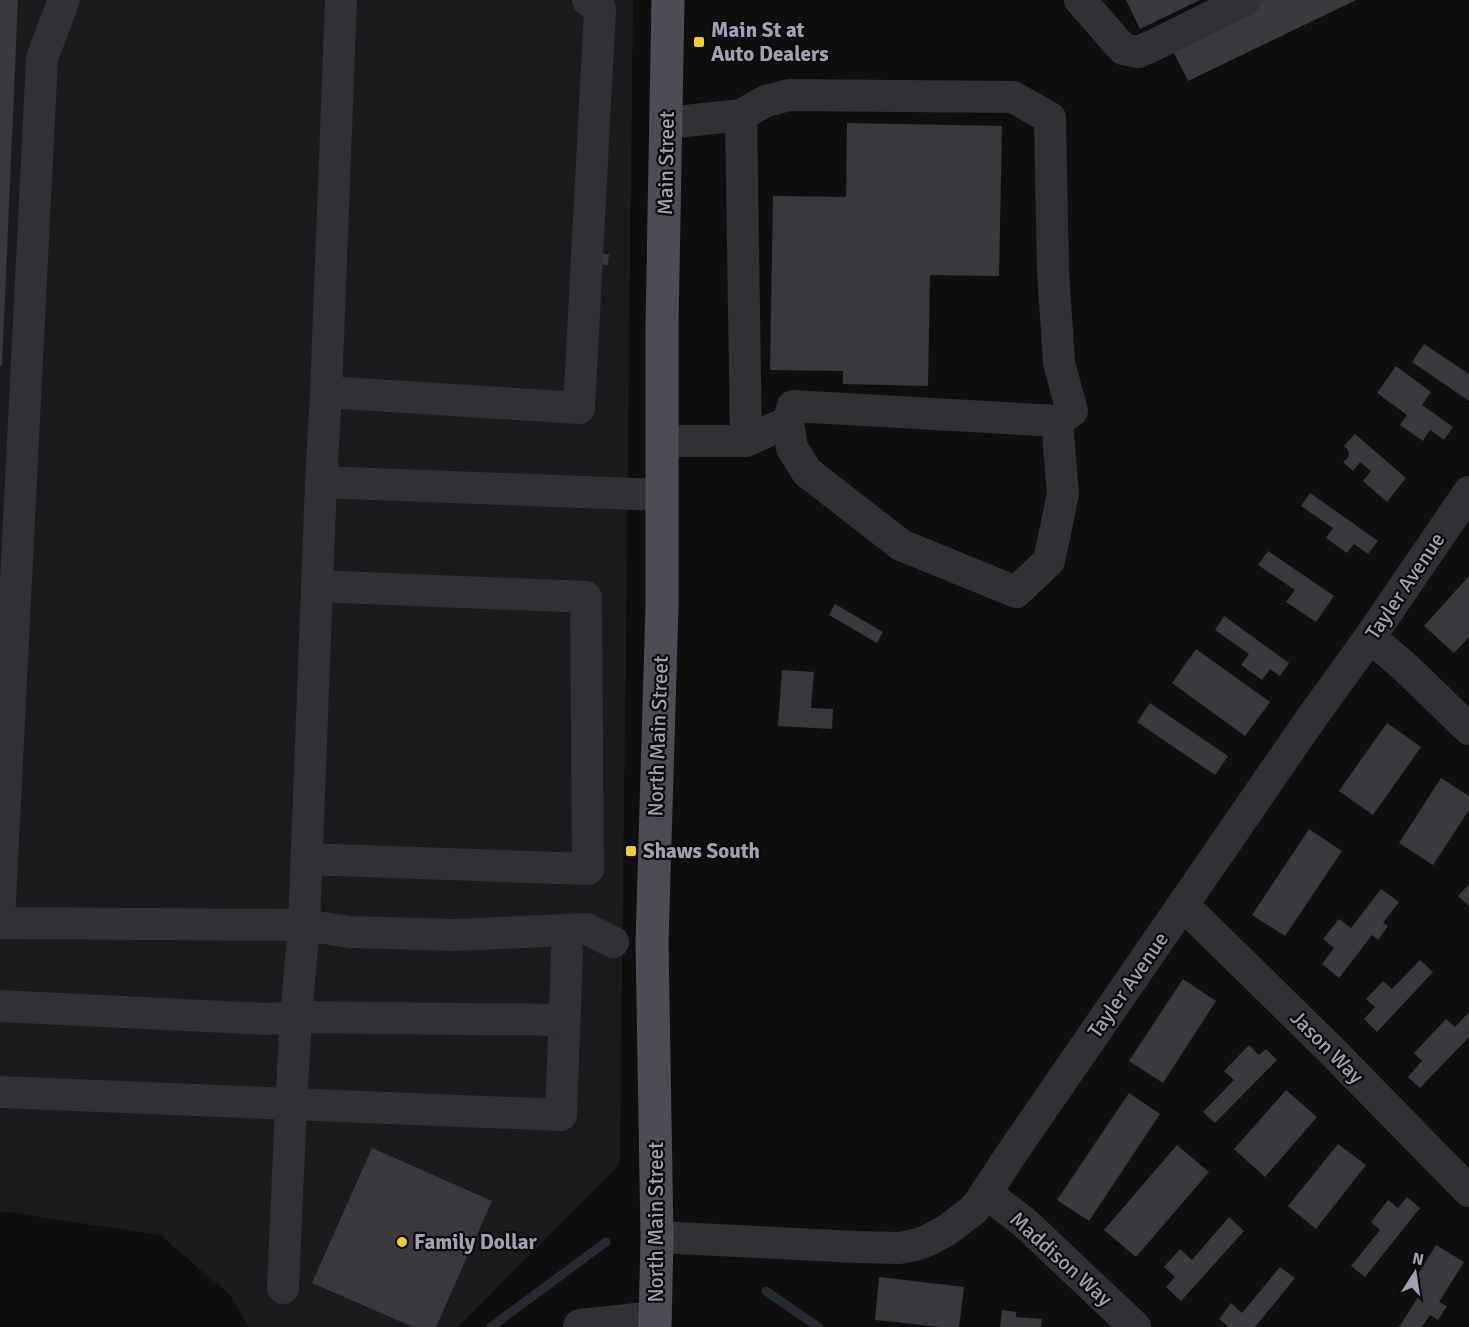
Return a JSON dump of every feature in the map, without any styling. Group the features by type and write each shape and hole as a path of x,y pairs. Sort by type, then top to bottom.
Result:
{"main road":[{"name":"Main Street","path":"662,326 668,0"},
{"name":"North Main Street","path":"655,1322 657,1237 652,942 662,607 662,326"}],"street":[{"path":"0,903 42,58 64,0"},
{"path":"283,1288 291,1105 307,859 341,0"},
{"path":"326,392 579,408 600,9 588,0"},
{"path":"1080,0 1123,49 1138,52 1245,0"},
{"path":"667,123 741,115 766,101 789,95 1013,97 1050,118 1053,271 1059,363 1072,411 1057,420 794,406 788,422 792,448 807,472 901,545 1016,592 1049,561 1064,494 1057,420"},
{"path":"741,115 746,441"},
{"path":"663,441 746,441 788,422"},
{"path":"321,482 663,495"},
{"name":"Tayler Avenue","path":"657,1237 898,1248 915,1245 947,1230 972,1211 1469,492"},
{"path":"307,859 588,869 586,597 317,586"},
{"path":"1370,637 1469,729"},
{"name":"Jason Way","path":"1183,905 1330,1048 1469,1191"},
{"path":"0,923 304,925 350,932 456,935 587,929 613,942"},
{"path":"456,935 585,955 613,942 652,942"},
{"path":"0,1092 561,1115 567,952"},
{"path":"0,1006 268,1019 296,1017 564,1020"},
{"name":"Maddison Way","path":"986,1193 1024,1223 1136,1327"},
{"path":"579,1327 580,1325 655,1322"}],"shaded area":[{"path":"0,0 633,0 620,1164 458,1327 249,1327 230,1295 160,1235 0,1211"}],"building":[{"path":"0,0 18,0 2,365 0,365"},
{"path":"1126,0 1200,0 1140,29"},
{"path":"1263,0 1356,0 1188,81 1170,45"},
{"path":"847,123 1002,126 999,276 930,275 928,386 843,384 843,371 770,370 773,196 846,197"},
{"path":"578,253 609,254 608,265 578,264"},
{"path":"1424,344 1469,374 1469,401 1412,362"},
{"path":"1396,366 1431,392 1422,405 1453,427 1444,440 1430,430 1423,441 1400,425 1407,415 1377,393"},
{"path":"1355,434 1406,478 1387,502 1363,481 1371,471 1360,462 1353,471 1343,462 1349,455 1344,446"},
{"path":"1310,493 1378,541 1368,554 1354,544 1347,553 1326,538 1333,528 1301,506"},
{"path":"1268,551 1334,596 1316,622 1286,602 1295,590 1258,565"},
{"path":"1469,576 1469,637 1454,653 1424,626"},
{"path":"835,604 883,632 877,643 829,615"},
{"path":"1224,616 1289,663 1280,676 1270,669 1262,680 1241,665 1249,654 1215,630"},
{"path":"1196,649 1270,702 1245,736 1172,683"},
{"path":"782,670 814,672 811,708 833,709 832,729 778,726"},
{"path":"1150,703 1228,756 1215,775 1137,722"},
{"path":"1387,723 1421,747 1373,815 1339,791"},
{"path":"1441,778 1469,796 1469,810 1433,865 1399,843"},
{"path":"1309,829 1342,851 1285,936 1252,915"},
{"path":"1469,884 1469,906 1458,896"},
{"path":"1381,889 1399,902 1383,923 1388,926 1378,940 1372,935 1339,978 1322,964 1334,948 1323,939 1339,919 1351,928"},
{"path":"1420,960 1433,972 1377,1032 1364,1019 1375,1007 1366,999 1383,981 1392,989"},
{"path":"1183,979 1216,1001 1163,1083 1129,1061"},
{"path":"1469,1012 1469,1037 1420,1088 1408,1077 1422,1061 1414,1053 1446,1019 1455,1027"},
{"path":"1249,1045 1259,1055 1266,1049 1277,1060 1215,1123 1203,1112 1234,1080 1224,1071"},
{"path":"1286,1090 1317,1117 1265,1177 1234,1149"},
{"path":"1129,1093 1160,1114 1089,1221 1057,1200"},
{"path":"1338,1144 1366,1165 1316,1229 1288,1206"},
{"path":"1177,1145 1209,1172 1136,1257 1104,1230"},
{"name":"Family Dollar","path":"372,1148 492,1201 436,1327 413,1327 312,1283"},
{"path":"1407,1197 1420,1208 1365,1277 1351,1266 1380,1230 1371,1222 1388,1200 1398,1208"},
{"path":"1229,1217 1244,1231 1181,1301 1166,1287 1175,1277 1164,1267 1180,1249 1192,1260"},
{"path":"1436,1245 1464,1262 1439,1302 1447,1306 1438,1320 1430,1315 1422,1327 1399,1327 1422,1291 1411,1285"},
{"path":"1280,1267 1295,1278 1255,1327 1229,1327 1219,1319 1231,1303 1242,1313"},
{"path":"879,1277 964,1287 959,1327 875,1320"},
{"path":"1002,1310 1016,1312 1016,1317 1042,1319 1041,1327 1000,1327"}],"waterway":[{"path":"491,1327 606,1242"},
{"path":"766,1291 818,1327"}],"place":[{"name":"Main St at Auto Dealers","path":"699,42"},
{"name":"Shaws South","path":"631,851"},
{"name":"Family Dollar","path":"402,1242"}]}
